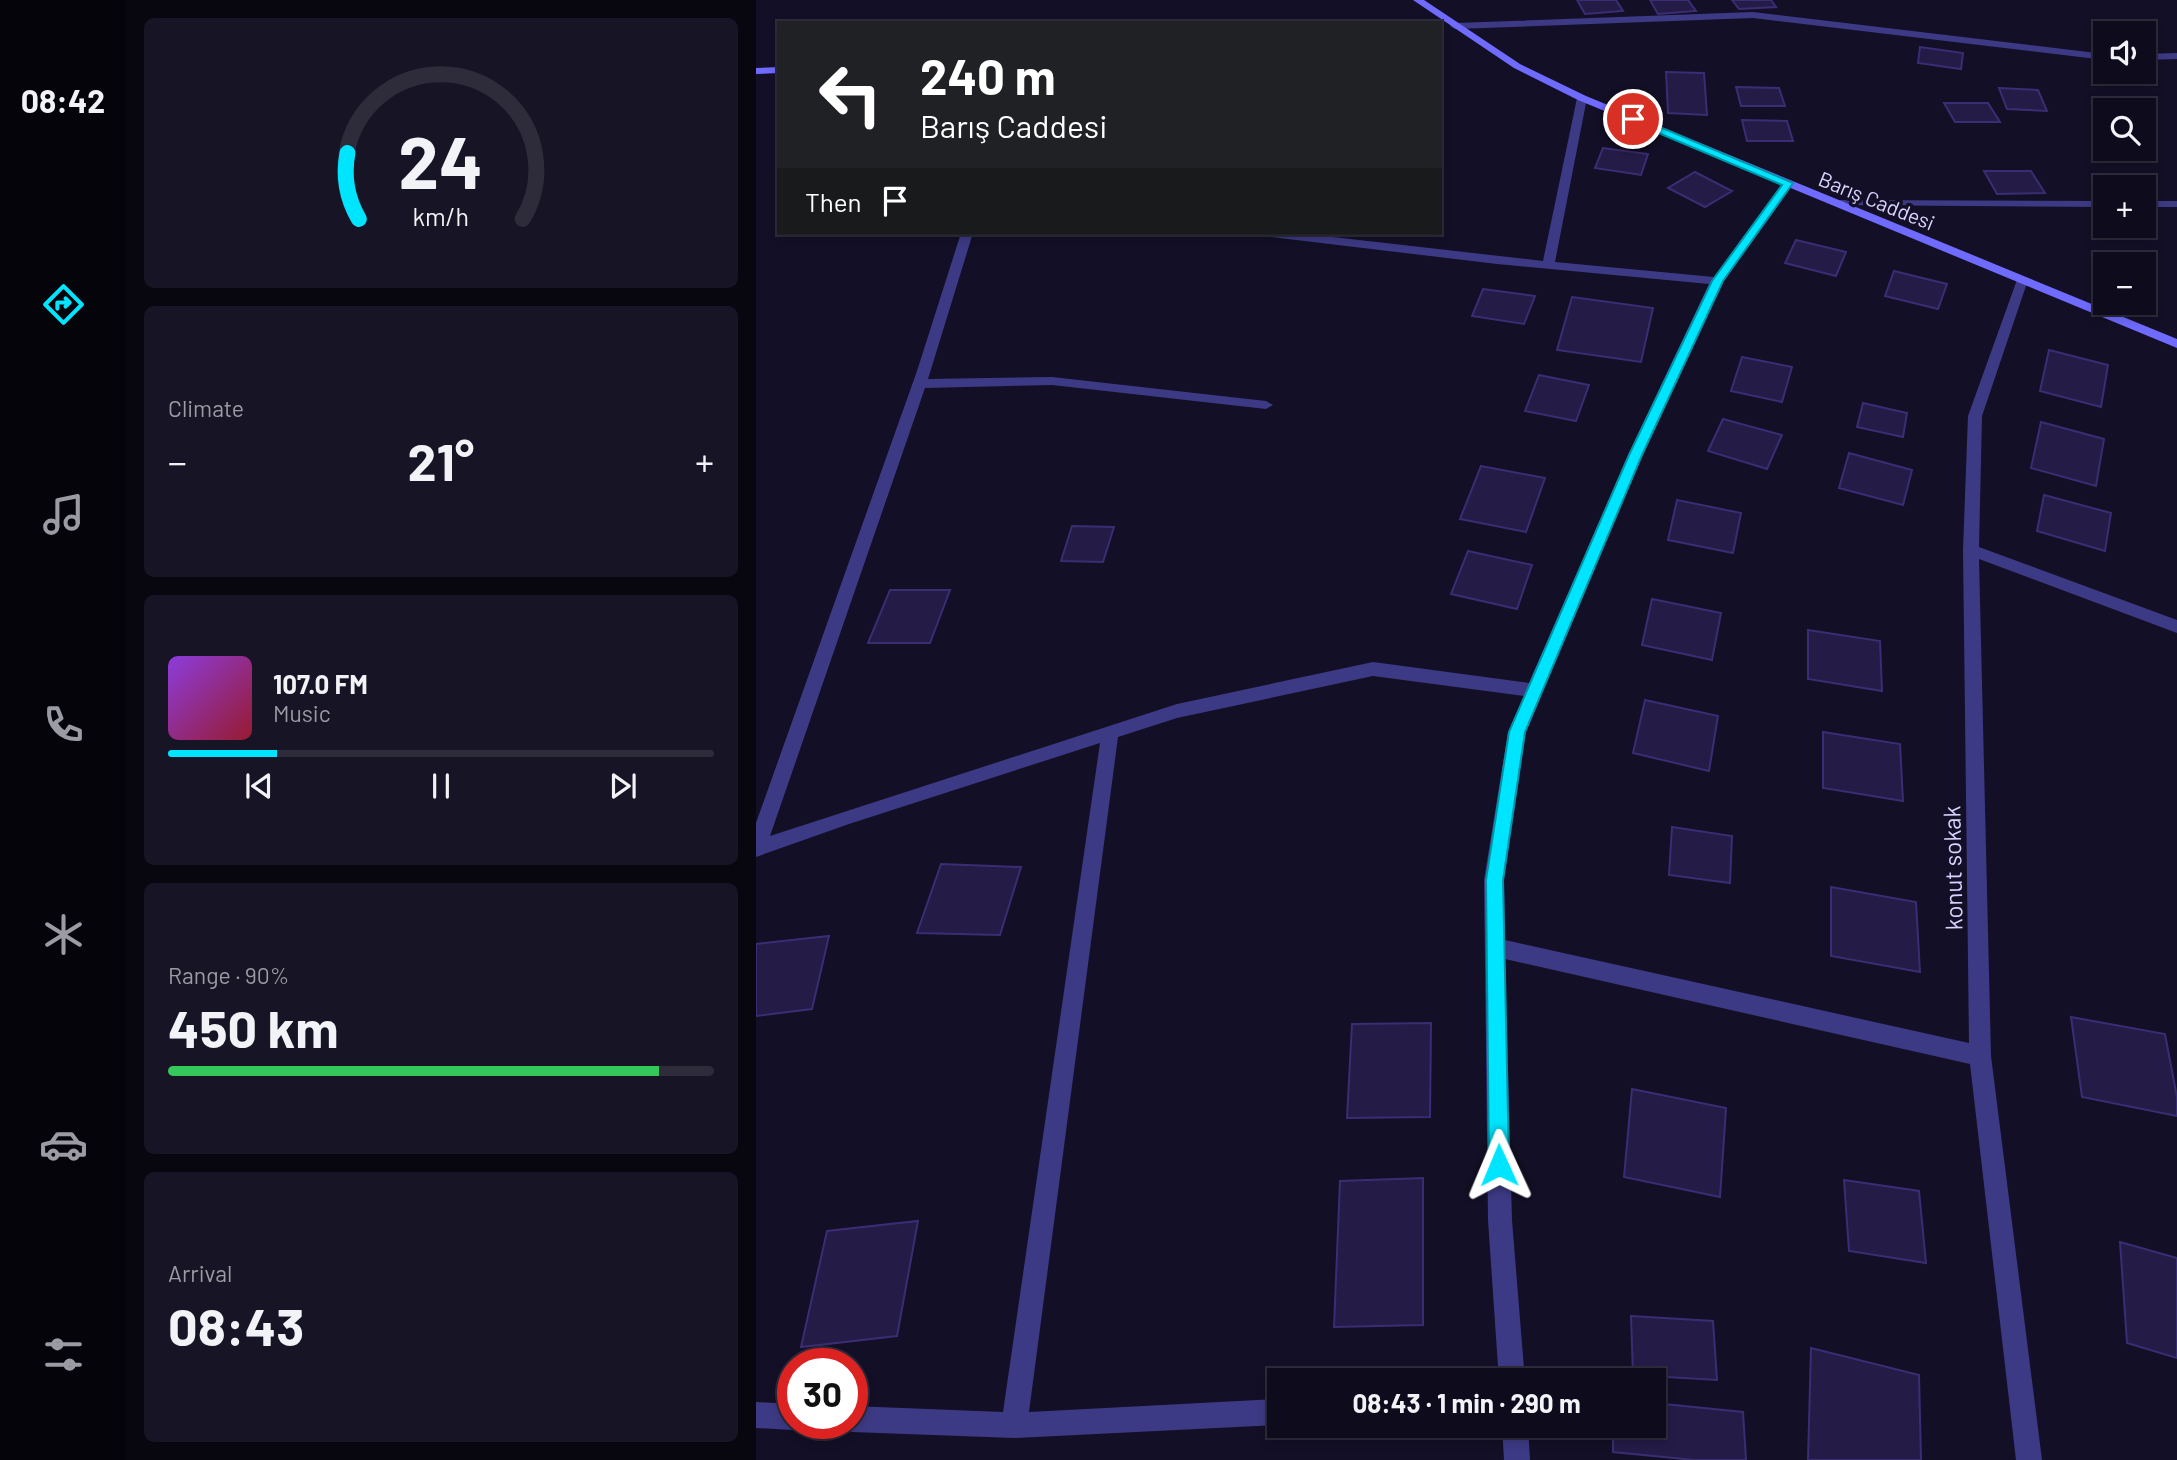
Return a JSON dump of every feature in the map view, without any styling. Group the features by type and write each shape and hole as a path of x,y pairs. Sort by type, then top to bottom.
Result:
{"street":[{"name":"Barış Caddesi","path":"1418,0 1517,65 1582,98 2177,344"},
{"path":"1442,26 1753,15 2093,56"},
{"path":"2156,57 2177,56"},
{"path":"756,71 777,70"},
{"path":"1548,265 1582,98"},
{"path":"1511,1368 1500,1220 1494,880 1517,732 1635,455 1717,281 1788,183"},
{"path":"1836,203 2093,204"},
{"path":"2156,204 2177,204"},
{"path":"756,849 919,384 966,235"},
{"path":"1288,235 1548,265 1717,281"},
{"name":"konut sokak","path":"2022,280 1975,416 1971,550 1980,1056 2029,1460"},
{"path":"919,384 1052,381 1266,405"},
{"path":"1971,550 2177,627"},
{"path":"756,849 1177,711 1373,669 1535,691"},
{"path":"1014,1425 1110,733"},
{"path":"1496,947 1980,1056"},
{"path":"868,1420 1014,1425 1267,1413"},
{"path":"756,1415 777,1416"},
{"path":"1516,1438 1517,1460"}],"building":[{"path":"1577,0 1616,0 1623,11 1585,14"},
{"path":"1650,0 1688,0 1696,11 1658,14"},
{"path":"1732,0 1771,0 1776,7 1739,9"},
{"path":"1920,47 1963,53 1961,69 1918,63"},
{"path":"1666,72 1704,73 1707,115 1668,113"},
{"path":"1736,87 1779,88 1785,106 1741,106"},
{"path":"1999,88 2038,90 2047,111 2007,109"},
{"path":"1944,103 1988,103 2000,122 1955,122"},
{"path":"1742,120 1787,121 1793,141 1747,141"},
{"path":"1603,148 1648,154 1641,175 1595,168"},
{"path":"1984,171 2031,171 2045,193 1997,194"},
{"path":"1695,172 1732,191 1705,207 1668,188"},
{"path":"1796,240 1846,252 1836,276 1785,263"},
{"path":"1894,271 1947,284 1938,309 1885,296"},
{"path":"1483,289 1535,296 1524,324 1472,316"},
{"path":"1572,297 1653,308 1641,362 1557,350"},
{"path":"2049,350 2108,365 2101,407 2040,391"},
{"path":"1742,357 1792,367 1782,402 1731,391"},
{"path":"1539,375 1589,385 1576,421 1525,411"},
{"path":"1863,403 1907,413 1903,437 1857,427"},
{"path":"1723,419 1782,435 1767,469 1708,451"},
{"path":"2041,422 2104,439 2096,486 2031,468"},
{"path":"1849,453 1912,470 1903,505 1839,488"},
{"path":"1481,466 1545,478 1526,532 1460,519"},
{"path":"2044,495 2111,513 2105,551 2037,531"},
{"path":"1677,500 1741,513 1733,553 1668,540"},
{"path":"1072,526 1114,527 1103,562 1061,561"},
{"path":"1468,551 1532,565 1517,609 1451,594"},
{"path":"890,590 950,590 930,643 868,643"},
{"path":"1652,599 1721,613 1712,660 1642,645"},
{"path":"1808,630 1880,641 1882,691 1808,679"},
{"path":"1645,700 1718,716 1709,771 1633,753"},
{"path":"1823,732 1900,744 1903,801 1823,788"},
{"path":"1672,827 1732,836 1730,883 1669,875"},
{"path":"941,864 1021,867 1000,935 917,933"},
{"path":"1831,887 1916,902 1920,972 1831,956"},
{"path":"829,936 812,1009 756,1016 756,944"},
{"path":"2071,1017 2165,1034 2177,1097 2177,1116 2082,1097"},
{"path":"1431,1023 1430,1117 1347,1118 1352,1024"},
{"path":"1632,1089 1726,1108 1720,1197 1624,1177"},
{"path":"1423,1178 1423,1325 1334,1327 1340,1181"},
{"path":"1844,1180 1919,1191 1926,1263 1849,1251"},
{"path":"918,1221 897,1336 801,1347 827,1231"},
{"path":"2120,1242 2177,1258 2177,1358 2127,1343"},
{"path":"1631,1316 1713,1321 1717,1380 1666,1377 1666,1368 1633,1368"},
{"path":"1811,1348 1919,1375 1921,1460 1808,1460"},
{"path":"1666,1404 1743,1412 1746,1460 1694,1460 1613,1452 1613,1438 1666,1438"}],"route":[{"path":"1499,1165 1494,880 1517,732 1635,455 1717,281 1788,183 1633,119"}]}
